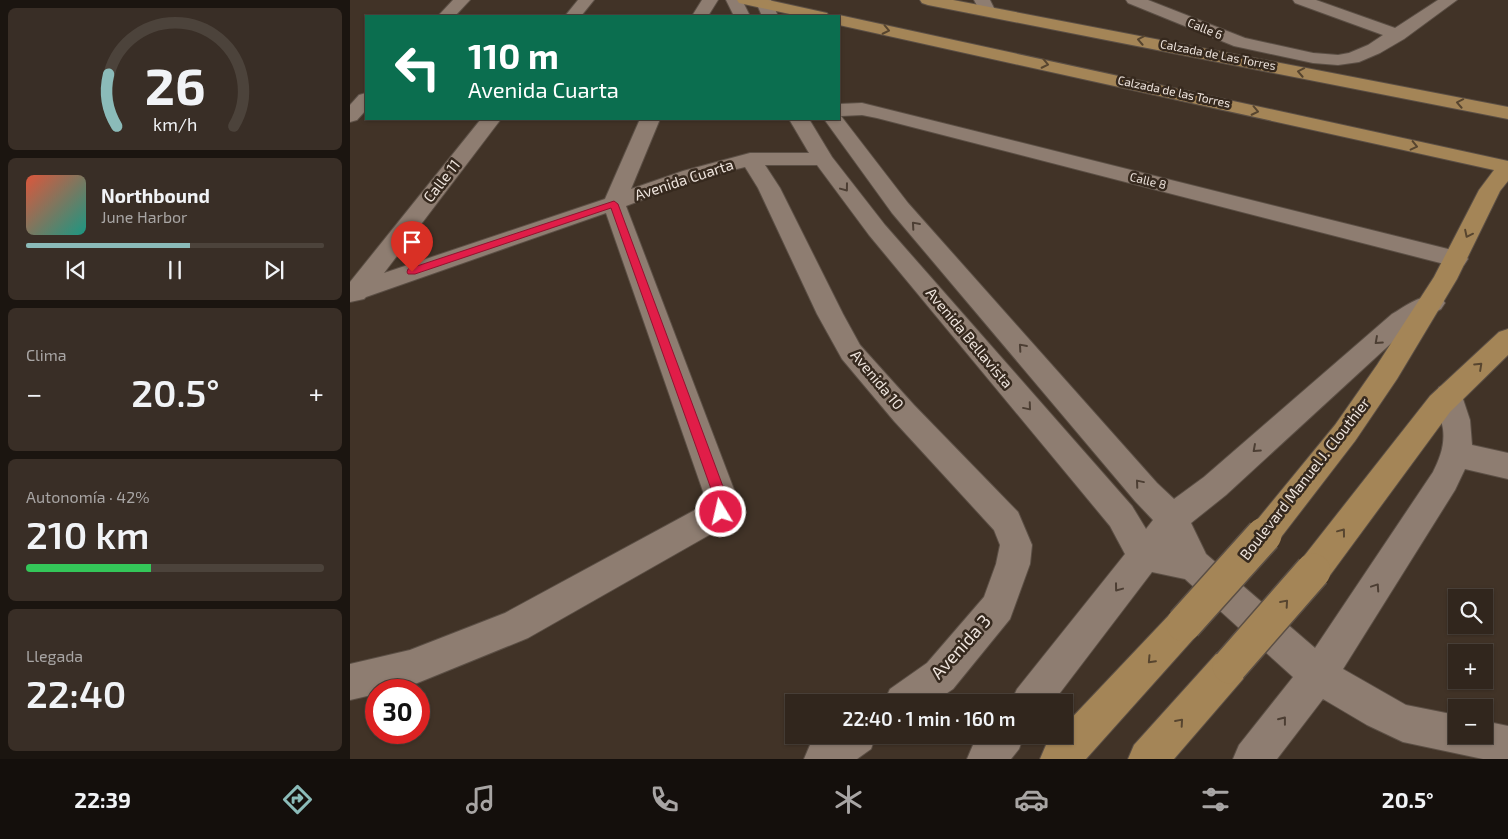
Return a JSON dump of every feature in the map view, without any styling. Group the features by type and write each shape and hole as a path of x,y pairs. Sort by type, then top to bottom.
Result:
{"main road":[{"path":"745,0 765,7 815,15"},
{"name":"Calzada de Las Torres","path":"928,0 985,6 1508,113"},
{"name":"Calzada de las Torres","path":"840,20 1508,167"},
{"name":"Boulevard Manuel J. Clouthier","path":"1060,759 1264,535 1345,433 1432,303 1490,190 1508,167"},
{"path":"1148,759 1313,570 1449,395 1508,339"}],"street":[{"path":"447,15 462,0"},
{"path":"574,15 586,0"},
{"path":"701,15 710,0"},
{"path":"734,0 742,15"},
{"name":"Calle 6","path":"1134,0 1217,34 1278,51 1319,59 1338,60 1354,58 1374,49 1449,0"},
{"path":"1301,0 1398,35"},
{"path":"350,88 365,89"},
{"path":"350,116 365,100"},
{"name":"Calle 8","path":"840,110 862,109 878,112 1456,259"},
{"name":"Calle 11","path":"352,294 490,120"},
{"path":"350,682 410,668 516,626 721,512 722,500 614,204 650,120"},
{"name":"Avenida Bellavista","path":"800,120 823,159 877,230 1121,516 1143,555"},
{"path":"835,120 900,208 1146,492 1173,519 1194,565 1318,675 1380,712 1403,723 1508,745"},
{"name":"Avenida Cuarta","path":"352,294 614,204 690,175 750,159 823,159"},
{"name":"Avenida 10","path":"750,159 769,188 830,314 852,352 904,413 1007,522 1016,545 1007,582"},
{"path":"1036,694 1173,519 1215,486 1401,320 1432,303"},
{"path":"1253,759 1318,675 1444,481 1456,454 1460,438 1449,395"},
{"path":"1456,454 1508,466"},
{"path":"1143,555 1194,565"},
{"name":"Avenida 3","path":"914,694 940,676 998,607 1007,582"},
{"path":"824,759 845,744"},
{"path":"987,759 998,744"}],"route":[{"path":"412,272 614,204 722,500 721,512"}]}
